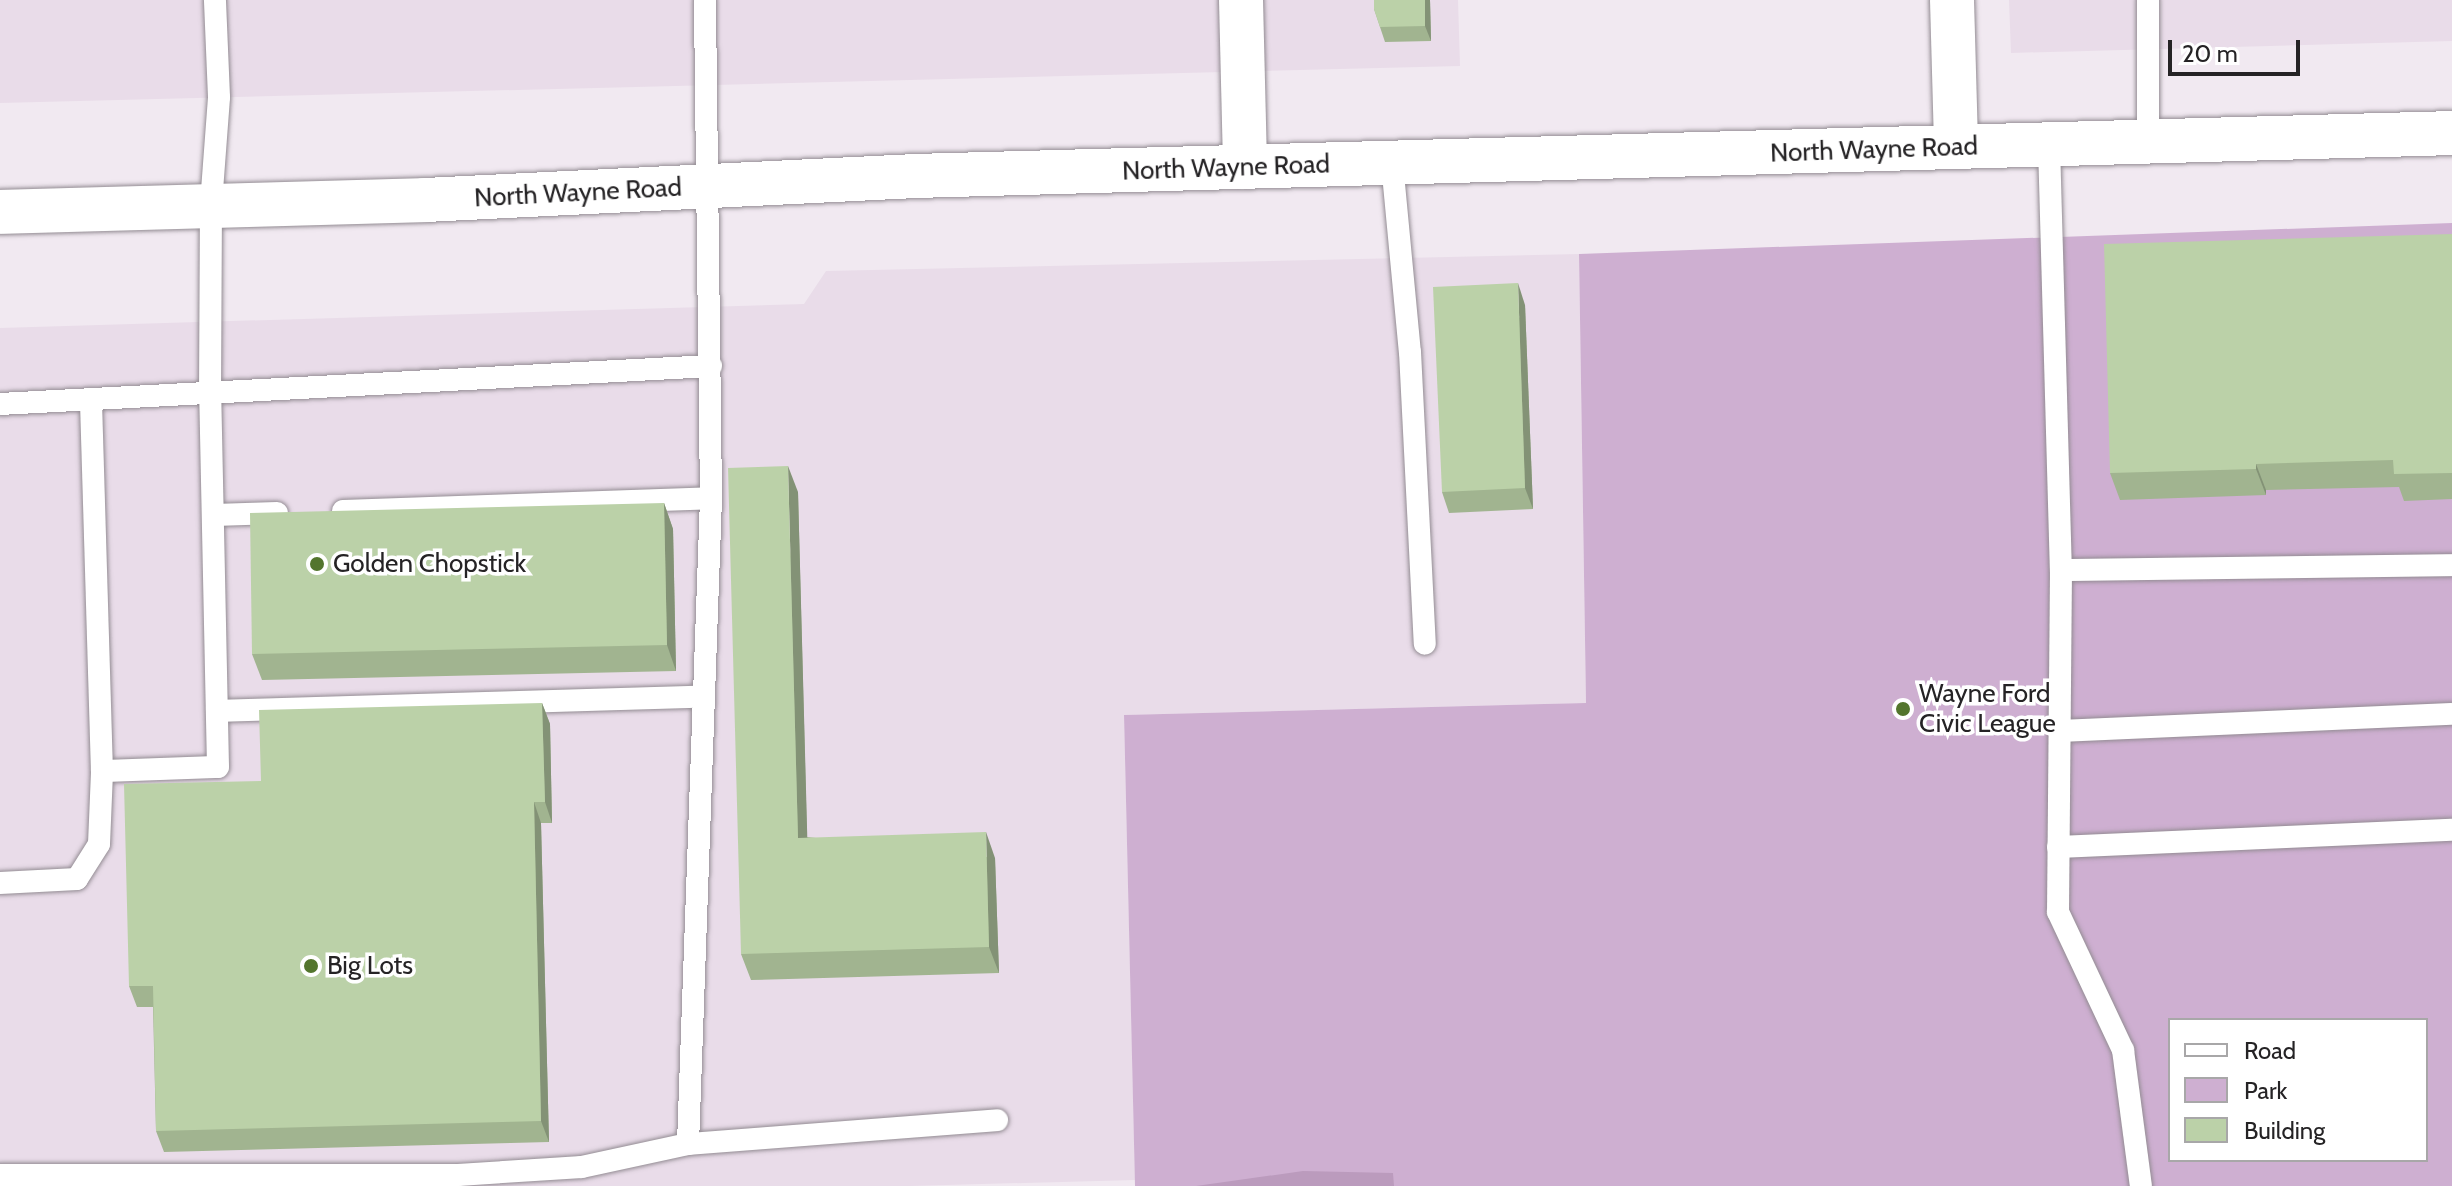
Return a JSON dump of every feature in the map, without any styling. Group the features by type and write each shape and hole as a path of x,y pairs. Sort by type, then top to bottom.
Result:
{"main road":[{"path":"1241,0 1245,167"},
{"path":"1952,0 1956,147"},
{"name":"North Wayne Road","path":"0,212 425,200 915,176 2452,133"}],"lane":[{"path":"102,771 218,767 210,394 211,204 219,97 215,0"},
{"path":"688,1144 711,498 705,0"},
{"path":"2148,0 2148,142"},
{"path":"2049,145 2061,570 2058,912 2123,1050 2141,1186"},
{"path":"1392,163 1410,352 1425,644"},
{"path":"0,404 91,402 711,366"},
{"path":"0,883 77,879 99,844 102,771 91,402"},
{"path":"323,511 711,498"},
{"path":"214,515 292,512"},
{"path":"2061,570 2452,565"},
{"path":"217,711 703,697"},
{"path":"2059,731 2452,714"},
{"path":"2058,847 2452,830"},
{"path":"0,1175 458,1175 582,1167 688,1144 997,1120"}],"shaded area":[{"path":"0,0 1458,0 1460,66 0,103"},
{"path":"2009,0 2452,0 2452,41 2011,53"},
{"path":"1579,254 1586,703 1124,715 1135,1180 910,1186 0,1186 0,328 804,304 826,271"},
{"path":"1303,1171 1393,1173 1394,1186 1196,1186"}],"green space":[{"name":"Wayne Ford Civic League","path":"2452,223 2452,1186 1135,1186 1124,715 1586,703 1579,254"}],"building":[{"path":"1374,0 1425,0 1425,26 1380,27"},
{"path":"2452,234 2452,473 2394,474 2393,460 2256,464 2256,469 2110,473 2104,244"},
{"path":"1518,283 1525,488 1442,492 1433,287"},
{"path":"788,466 798,838 986,832 989,947 741,954 728,468"},
{"path":"664,503 667,645 252,654 250,513"},
{"path":"542,703 545,802 534,802 541,1121 156,1131 153,986 129,986 124,784 261,781 259,710"}],"place":[{"name":"Golden Chopstick","path":"317,564"},
{"name":"Wayne Ford Civic League","path":"1903,709"},
{"name":"Big Lots","path":"311,966"}]}
